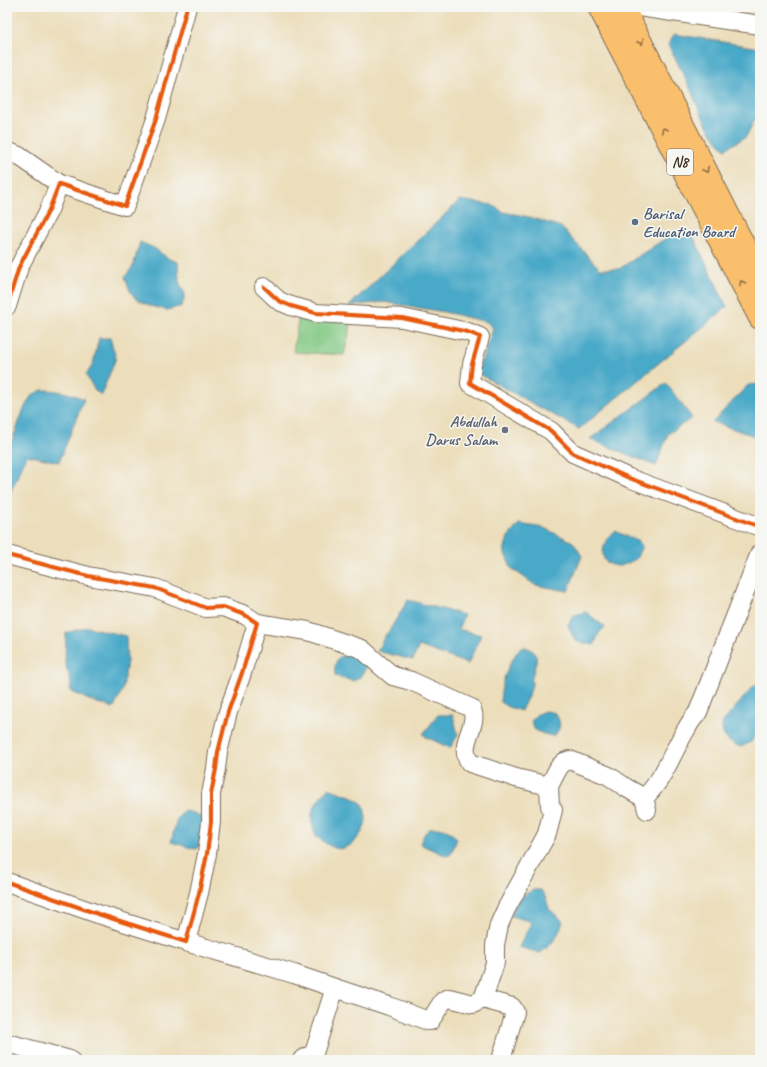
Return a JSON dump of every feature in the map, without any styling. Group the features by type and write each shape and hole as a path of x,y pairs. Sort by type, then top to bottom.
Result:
{"highway":[{"name":"N8","path":"599,7 760,318"},
{"name":"N8","path":"623,7 760,277"}],"street":[{"path":"7,151 19,156 59,184 125,206 156,119 187,7"},
{"path":"639,7 760,25"},
{"path":"7,306 19,267 49,210 59,184"},
{"path":"264,287 279,301 316,313 402,318 468,332 480,338 472,364 470,383 551,431 573,453 629,478 760,527"},
{"path":"483,999 495,964 495,945 499,925 506,909 547,834 553,810 550,806 549,786 559,767 564,762 570,760 609,776 646,804 654,788 664,774 687,728 698,712 760,553"},
{"path":"7,555 88,576 155,588 206,608 223,607 245,615 257,623 308,631 362,649 393,676 411,681 470,708 474,716 465,750 466,757 470,763 516,778 549,786"},
{"path":"186,942 200,893 208,854 211,794 218,752 228,712 242,673 257,623"},
{"path":"7,882 98,914 294,974 389,1006 428,1021 430,1021 446,999 449,998 473,1004 483,999 512,1007 515,1012 501,1060"},
{"path":"302,1060 314,1053 335,988"},
{"path":"7,1043 70,1060"}],"green space":[{"path":"299,316 352,321 344,355 293,352"}],"water":[{"path":"674,34 760,48 760,98 756,105 759,111 746,137 725,149 707,126 686,79 668,45"},
{"path":"460,200 492,205 503,212 529,217 561,227 600,269 619,269 669,236 693,236 727,307 579,429 477,373 493,329 487,322 444,312 384,302 349,306"},
{"path":"140,242 154,248 169,259 178,262 179,282 185,294 182,306 167,310 150,306 136,299 130,291 125,277 133,266"},
{"path":"99,338 110,338 116,358 101,395 94,389 86,375 93,364"},
{"path":"666,383 692,418 668,434 656,466 590,439"},
{"path":"760,384 760,438 713,422 748,385"},
{"path":"42,390 64,392 84,399 59,462 27,455 7,500 7,455 27,403 32,395"},
{"path":"519,524 544,528 573,542 582,556 568,591 535,585 511,568 504,551 508,537"},
{"path":"615,531 637,541 642,546 636,559 620,566 610,564 603,557 604,546"},
{"path":"408,600 464,615 458,629 481,635 468,664 419,646 413,660 377,651"},
{"path":"586,612 605,627 599,633 594,645 575,641 568,625 574,615"},
{"path":"88,627 126,636 127,661 123,688 114,708 91,701 70,691 71,682 65,663 66,633"},
{"path":"525,647 531,650 536,656 536,664 529,694 521,711 508,707 500,702 502,687 509,666 520,648"},
{"path":"349,653 364,660 367,666 361,676 354,681 335,676 337,661 341,656"},
{"path":"760,682 760,728 751,742 741,747 726,738 722,731 723,722 752,688"},
{"path":"546,711 555,713 560,725 558,731 553,736 538,732 532,725 532,719 534,717"},
{"path":"438,715 453,715 458,735 450,748 426,737 423,734"},
{"path":"328,788 353,797 363,804 365,813 365,824 360,835 351,844 340,849 330,846 316,837 313,829 313,811 318,801"},
{"path":"184,811 196,814 206,821 198,848 195,849 171,842 177,819"},
{"path":"431,828 446,830 457,839 451,854 447,856 420,843 425,833"},
{"path":"533,890 541,890 546,898 549,909 563,921 560,930 554,939 548,947 540,953 519,947 531,923 529,921 511,916 519,900"}],"cycle path":[{"path":"7,306 19,267 49,210 59,184 125,206 156,119 187,7"},
{"path":"264,287 279,301 316,313 402,318 468,332 480,337 472,364 470,383 551,431 573,453 629,478 760,527"},
{"path":"7,555 88,576 155,588 206,608 223,607 245,615 257,623 242,673 228,712 218,752 211,794 211,822 207,854 199,893 186,942 98,914 7,882"}],"place":[{"name":"Barisal Education Board","path":"635,222"},
{"name":"Abdullah Darus Salam","path":"505,430"}]}
